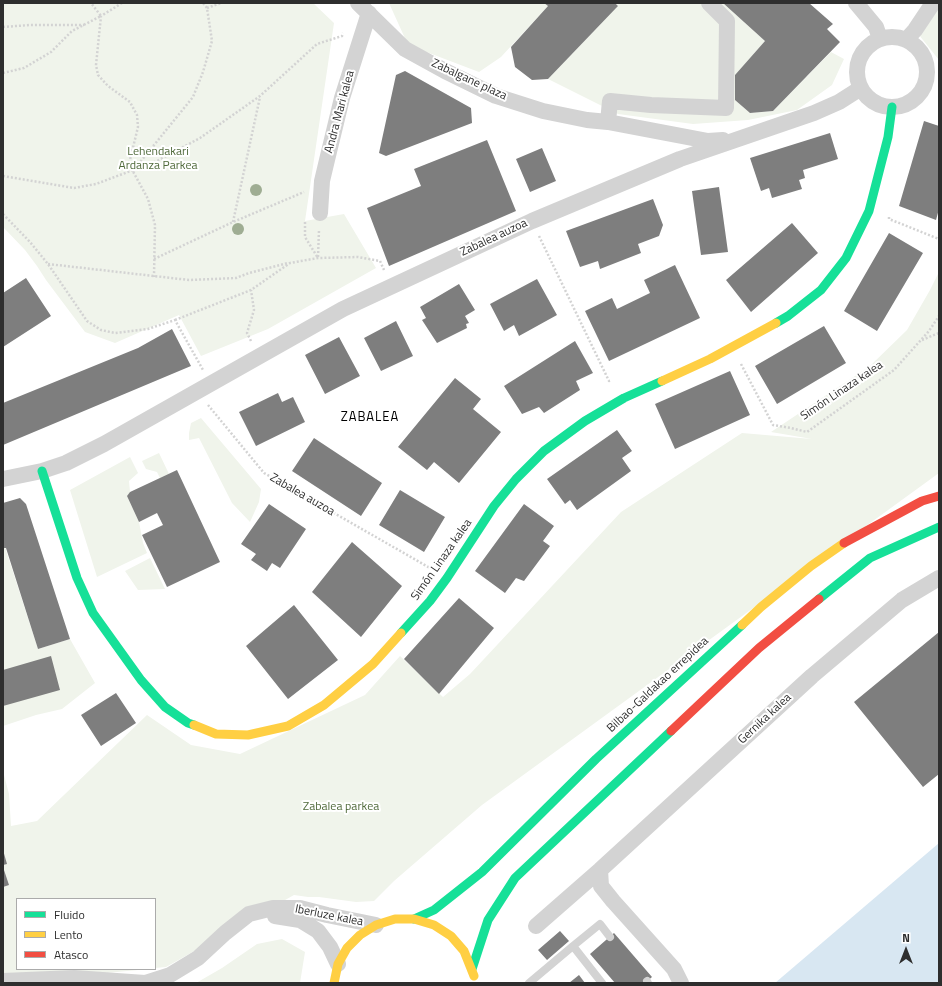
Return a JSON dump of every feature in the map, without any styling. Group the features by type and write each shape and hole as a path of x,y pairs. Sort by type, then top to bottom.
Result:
{"main road":[{"name":"Simón Linaza kalea","path":"42,471 77,578 93,613 141,680 165,707 188,723 216,734 248,735 288,726 324,705 373,664 430,601 447,578 494,506 516,479 544,451 585,421 624,398 710,359 788,316 821,290 846,258 869,211 888,137 892,107"},
{"name":"Bilbao-Galdakao errepidea","path":"414,920 434,910 482,872 596,759 761,607 800,575 849,539 922,501 939,496"},
{"path":"472,969 488,920 515,878 759,648 870,558 939,527"},
{"name":"Bilbao-Galdakao errepidea","path":"334,983 338,964 347,948 360,935 376,925 395,920 414,920 434,925 451,936 464,951 472,969 475,983"}],"street":[{"path":"608,122 610,101 651,105 726,108 727,22 709,3"},
{"path":"856,3 876,27 880,39"},
{"path":"906,40 915,30 933,3"},
{"name":"Zabalgane plaza","path":"363,8 405,49 496,96 543,111 708,141 739,138"},
{"name":"Andra Mari kalea","path":"320,213 326,160 363,8"},
{"path":"889,37 906,40 915,45 922,54 933,77 925,85 920,94 912,101 892,107 883,106 866,96 861,88 857,76 858,65 862,54 870,45 880,39 889,37"},
{"path":"739,138 814,114 839,102 861,88"},
{"name":"Zabalea auzoa","path":"3,479 42,471 66,463 104,444 344,309 532,221 672,162 739,138"},
{"name":"Gernika kalea","path":"536,926 600,870 812,676 902,600 939,578"},
{"path":"600,870 601,886 674,969 682,983"},
{"name":"Iberluze kalea","path":"249,914 273,908 300,908 376,925"},
{"path":"3,981 74,978 145,983 170,975 198,958 225,933 249,914"},
{"name":"Iberluze kalea","path":"249,914 300,920 318,931 330,947 338,964"}],"lane":[{"path":"529,983 600,924 610,937"},
{"path":"573,946 602,983"}],"path":[{"path":"91,3 101,16 96,65 98,75 108,86 130,102 136,115 138,127 129,164 148,199 155,226 154,277"},
{"path":"3,73 24,68 51,52 72,31 122,3"},
{"path":"133,171 193,97 203,72 212,41 207,8 203,3"},
{"path":"207,8 221,3"},
{"path":"3,27 30,25 84,25"},
{"path":"3,176 74,188 96,184 157,161 200,138 260,96 317,44 342,36 344,30"},
{"path":"233,222 260,96"},
{"path":"154,259 233,222 304,192 305,199"},
{"path":"891,211 889,218 939,239"},
{"path":"318,258 320,213"},
{"path":"3,214 30,242 48,264 87,321 101,330 115,333 148,329 251,290 290,263"},
{"path":"532,221 609,381 616,378"},
{"path":"305,222 305,237 318,258"},
{"path":"48,264 189,280 236,278 249,273 290,263 318,258 358,257 380,261"},
{"path":"251,290 254,310 247,333 257,358"},
{"name":"Simón Linaza kalea","path":"739,359 773,425 807,432 894,370 922,340 939,316"},
{"path":"175,320 210,384"},
{"path":"922,340 939,334"},
{"name":"Zabalea auzoa","path":"214,401 208,404 264,473 447,578"}],"green space":[{"name":"Lehendakari Ardanza Parkea","path":"3,3 313,3 334,23 305,221 344,214 376,268 268,329 201,356 179,315 115,343 85,332 25,250 3,227"},
{"path":"389,3 544,3 548,6 501,57 479,72 408,45"},
{"path":"615,3 723,3 765,41 735,75 735,100 750,113 773,111 831,52 844,59 832,85 797,110 748,120 693,124 618,114 548,79 618,6"},
{"path":"939,7 939,60 915,30"},
{"name":"Zabalea parkea","path":"939,272 939,473 482,805 394,881 374,901 356,902 294,895 166,967 156,968 156,898 16,898 16,970 138,970 3,979 3,771 9,794 11,826 37,821 147,715 191,745 240,754 365,695 400,656 443,697 470,674 621,512 742,433 812,439 771,432 870,366 907,330"},
{"path":"201,418 261,489 259,502 250,522 232,503 199,438 189,440 191,423"},
{"path":"159,453 169,474 160,478 157,472 146,469 142,461"},
{"path":"130,457 138,473 129,481 130,492 127,496 139,522 143,543 147,553 97,577 70,490"},
{"path":"3,541 38,649 70,639 95,683 62,709 36,715 3,726"},
{"path":"150,558 165,589 138,590 125,571"},
{"path":"282,939 305,952 300,983 196,983 222,968 257,944"}],"shaded area":[{"path":"939,843 939,983 775,983"}],"building":[{"path":"544,3 615,3 618,6 548,79 532,80 515,67 511,47 548,6"},
{"path":"723,3 809,3 833,24 827,29 840,42 773,111 750,113 735,100 735,75 765,41"},
{"path":"405,71 471,108 472,123 386,156 379,153 396,75"},
{"path":"924,121 939,126 939,209 936,220 899,206"},
{"path":"830,133 838,159 803,170 805,178 799,180 802,189 772,198 769,188 761,191 750,158"},
{"path":"487,140 516,211 389,266 367,208 421,186 414,169"},
{"path":"542,148 556,181 530,192 516,159"},
{"path":"719,187 728,252 701,255 692,191"},
{"path":"653,199 663,225 659,236 638,244 641,253 600,269 598,261 580,267 566,231"},
{"path":"792,223 818,253 751,312 726,280"},
{"path":"889,233 923,253 877,331 844,311"},
{"path":"675,265 700,318 609,361 585,311 612,298 617,309 650,293 644,280"},
{"path":"26,278 51,316 3,347 3,293"},
{"path":"537,279 557,315 519,336 514,325 504,331 490,304"},
{"path":"459,284 475,310 465,316 469,323 466,324 467,328 437,343 422,320 426,318 420,307"},
{"path":"396,321 413,356 381,371 364,338"},
{"path":"824,326 846,363 777,404 755,366"},
{"path":"172,329 191,366 3,445 3,403 138,348"},
{"path":"339,337 360,376 325,394 305,355"},
{"path":"575,341 593,373 576,381 580,390 544,413 539,407 522,414 504,386"},
{"path":"730,371 750,415 675,449 655,404"},
{"path":"455,378 481,399 473,409 501,432 459,483 434,462 427,470 398,447"},
{"path":"278,393 282,402 293,397 305,422 256,446 239,412"},
{"path":"617,430 632,451 622,458 631,471 577,510 570,500 565,504 547,479"},
{"path":"314,438 382,483 361,516 292,471"},
{"path":"177,470 220,562 167,587 142,535 163,525 157,513 139,522 127,496 130,492"},
{"path":"400,490 445,517 424,552 379,525"},
{"path":"20,498 26,504 70,639 38,649 6,548 3,548 3,503"},
{"path":"269,504 306,529 280,568 272,563 267,571 251,560 256,554 241,544"},
{"path":"524,504 554,526 543,541 550,546 524,581 516,578 505,593 475,571"},
{"path":"352,542 402,586 361,637 312,592"},
{"path":"459,598 494,628 439,694 404,659"},
{"path":"294,605 338,660 288,699 246,646"},
{"path":"939,632 939,774 923,787 854,702"},
{"path":"51,656 60,690 3,706 3,670"},
{"path":"116,693 136,723 101,746 81,715"},
{"path":"3,850 7,864 3,865"},
{"path":"3,867 9,885 3,887"},
{"path":"560,931 569,941 547,960 538,950"},
{"path":"614,933 652,977 645,983 615,983 590,954"},
{"path":"579,975 585,983 569,983"}],"traffic: fast":[{"path":"776,323 788,316 821,290 846,258 869,211 888,137 892,107"},
{"path":"401,633 430,601 447,578 494,506 516,479 544,451 585,421 624,398 662,381"},
{"path":"42,471 77,578 93,613 141,680 165,707 188,723 194,725"},
{"path":"819,599 870,558 939,527"},
{"path":"414,919 434,910 482,872 596,759 742,625"},
{"path":"472,969 488,920 515,878 671,731"}],"traffic: slow":[{"path":"662,381 710,359 776,323"},
{"path":"742,625 761,607 811,566 844,543"},
{"path":"194,725 216,734 248,735 288,726 324,705 373,664 401,633"},
{"path":"334,983 338,964 347,948 360,935 376,925 395,919 414,919 434,925 451,936 464,951 474,976"}],"traffic: jam":[{"path":"844,543 922,501 939,496"},
{"path":"671,731 759,648 819,599"}],"district":[{"name":"ZABALEA","path":"370,418"}]}
